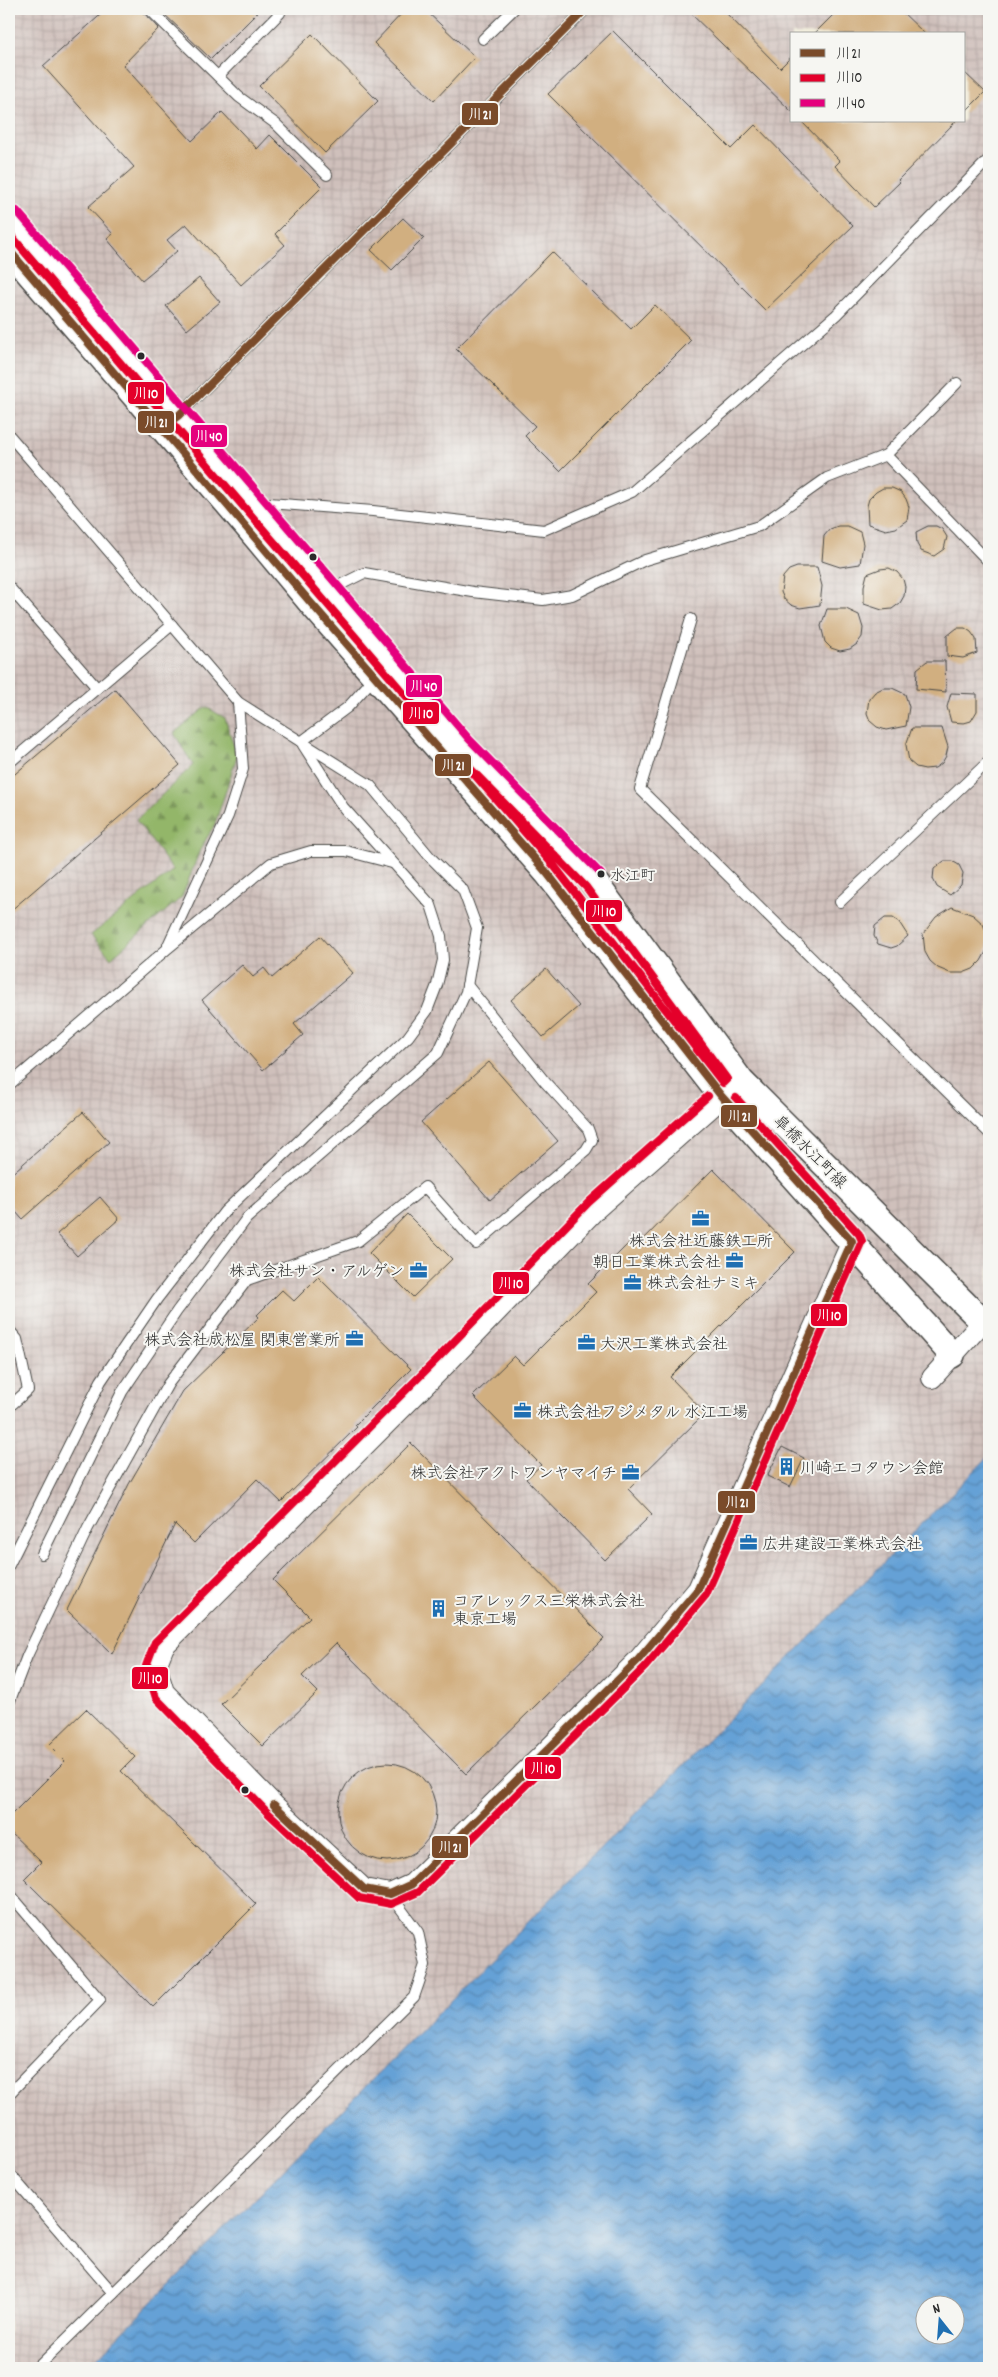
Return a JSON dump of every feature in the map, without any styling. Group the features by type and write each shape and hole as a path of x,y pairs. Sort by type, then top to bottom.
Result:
{"street":[{"name":"皐橋水江町線","path":"9,218 171,421 384,671 547,873 722,1097 952,1355"},
{"name":"皐橋水江町線","path":"9,250 171,421 252,502 330,590 384,671 462,746 594,881 741,1081 986,1318"},
{"path":"741,1081 596,1209 446,1364 164,1646 156,1666 164,1692 274,1806 364,1889 390,1894 412,1884 638,1660 698,1589 852,1241"},
{"path":"932,1378 986,1318"}],"lane":[{"path":"149,9 239,97 276,124 327,175"},
{"path":"218,76 280,13 280,9"},
{"path":"484,39 514,9"},
{"path":"171,421 586,9"},
{"path":"252,502 373,511 544,530 632,492 836,315 989,159"},
{"path":"330,590 364,573 490,594 543,600 572,595 645,560 759,526 827,478 886,455 957,383"},
{"path":"9,435 238,702 370,785 430,857 463,890 477,928 467,986 438,1053 247,1218 177,1311 122,1392 42,1554"},
{"path":"886,455 989,562"},
{"path":"9,587 97,688"},
{"path":"691,619 640,789 989,1133"},
{"path":"9,763 172,625"},
{"path":"301,742 348,707 384,671"},
{"path":"167,948 228,816 243,769 238,702"},
{"path":"9,1565 101,1381 157,1299 225,1211 408,1037 427,1011 437,986 443,960 441,936 431,905 343,807 301,742"},
{"path":"840,902 989,761"},
{"path":"9,1085 167,948 271,863 311,851 346,851 392,863"},
{"path":"9,1703 27,1656 88,1528 168,1384 247,1280 358,1241 424,1187 476,1244 586,1150 592,1140 588,1129 545,1082 467,986"},
{"path":"9,1330 17,1339 28,1390 9,1408"},
{"path":"9,1893 100,2000 9,2094"},
{"path":"37,2368 414,1997 426,1965 424,1956 418,1932 390,1894"},
{"path":"9,2173 113,2293"}],"shaded area":[{"path":"9,9 989,9 989,1456 87,2368 9,2368"}],"green space":[{"path":"206,707 225,718 237,756 215,824 200,850 182,897 111,958 91,935 173,870 136,820 193,765 174,733"}],"water":[{"path":"989,1456 989,2368 87,2368"}],"building":[{"path":"107,9 142,9 144,14 159,28 123,65 192,141 222,112 257,149 270,135 322,187 275,234 285,245 241,285 186,224 167,240 177,251 142,280 107,239 113,234 88,207 134,167 43,66"},
{"path":"159,9 261,9 211,59"},
{"path":"406,9 424,9 475,57 434,101 374,43"},
{"path":"686,9 722,9 780,68 790,58 790,110"},
{"path":"839,9 899,9 923,32 816,32"},
{"path":"613,31 731,149 755,125 853,226 765,310 548,94"},
{"path":"312,34 378,101 325,153 259,86"},
{"path":"966,74 985,92 966,111"},
{"path":"802,122 955,122 898,180 900,182 874,207 835,166 840,161"},
{"path":"403,218 424,238 392,270 371,250"},
{"path":"552,252 631,329 655,305 691,340 560,471 525,436 535,426 456,349"},
{"path":"199,278 220,302 187,330 166,306"},
{"path":"883,488 892,488 901,492 909,507 907,520 896,528 886,530 868,524 867,506 869,499"},
{"path":"838,526 847,526 860,532 863,544 860,564 840,567 822,561 824,536 830,529"},
{"path":"928,526 936,526 942,529 947,537 944,549 934,556 921,551 917,544 916,532"},
{"path":"797,567 817,567 822,586 820,605 800,608 791,605 784,599 781,592 783,577 789,570"},
{"path":"889,568 897,572 903,579 905,587 904,596 900,603 892,609 882,610 864,604 864,586 867,574"},
{"path":"827,609 846,609 859,615 863,628 862,637 850,649 840,651 831,648 825,642 821,626"},
{"path":"957,628 965,628 971,632 976,639 977,653 963,658 947,656 947,636"},
{"path":"927,661 945,661 946,692 916,689 917,669"},
{"path":"883,688 892,688 905,694 909,707 906,726 886,730 877,727 870,721 867,713 869,699 875,692"},
{"path":"115,689 180,765 9,912 9,779"},
{"path":"951,693 977,694 977,711 971,721 964,723 951,722 947,707"},
{"path":"912,728 942,728 948,747 942,763 935,768 925,769 916,767 909,761 906,745"},
{"path":"944,861 952,861 959,865 963,873 961,885 950,895 937,887 933,879 934,869"},
{"path":"952,907 973,915 983,924 988,936 987,950 981,961 973,969 963,973 950,973 938,968 930,961 925,952 923,934 936,917"},
{"path":"885,918 893,918 899,922 908,936 897,946 891,948 878,944 874,936 875,926"},
{"path":"320,936 353,973 294,1024 303,1035 263,1070 202,1000 242,965 253,977 264,968 272,978"},
{"path":"546,969 579,1006 543,1037 511,1000"},
{"path":"489,1062 558,1141 490,1200 421,1122"},
{"path":"83,1112 109,1142 22,1219 9,1204 9,1176"},
{"path":"713,1169 795,1252 670,1377 705,1413 628,1489 652,1514 605,1560 526,1479 541,1465 473,1396 514,1356 523,1365 596,1292 588,1284 632,1240 638,1245"},
{"path":"100,1197 119,1219 77,1256 57,1234"},
{"path":"407,1214 452,1259 413,1297 369,1253"},
{"path":"318,1277 411,1369 355,1425 357,1427 281,1502 257,1479 194,1543 175,1524 112,1654 67,1610 129,1484 183,1391 259,1317 257,1315 282,1290 294,1301"},
{"name":"コアレックス三栄株式会社 東京工場","path":"411,1443 604,1638 466,1774 336,1643 302,1676 318,1692 263,1746 221,1704 310,1617 273,1580"},
{"name":"川崎エコタウン会館","path":"782,1447 804,1458 790,1487 767,1476"},
{"path":"86,1709 135,1757 121,1771 256,1904 153,2007 24,1879 41,1862 9,1831 9,1817 65,1761 49,1745"},
{"path":"387,1763 406,1767 422,1777 432,1793 436,1812 432,1831 422,1847 406,1857 387,1861 368,1857 352,1847 342,1831 338,1812 342,1793 352,1777 368,1767"}],"transit line":[{"name":"川21","path":"162,428 179,415 586,9"},
{"name":"川40","path":"17,211 469,739 601,874"},
{"name":"川10","path":"9,233 425,718 17,243"},
{"name":"川21","path":"9,250 311,603 547,873 722,1097 852,1241 698,1589 638,1660 412,1884 390,1894 364,1889 274,1805"},
{"name":"川10","path":"460,758 586,887 727,1079 723,1083 555,867 460,758"},
{"name":"川10","path":"708,1096 589,1202 439,1357 155,1642 146,1666 156,1698 267,1812 359,1898 391,1904 418,1892 645,1667 706,1595 862,1241 859,1234 736,1098"}],"place":[{"name":"水江町","path":"601,874"},
{"name":"株式会社近藤鉄工所","path":"701,1219"},
{"name":"朝日工業株式会社","path":"735,1261"},
{"name":"株式会社サン・アルゲン","path":"418,1270"},
{"name":"株式会社ナミキ","path":"633,1282"},
{"name":"株式会社成松屋 関東営業所","path":"354,1339"},
{"name":"大沢工業株式会社","path":"586,1343"},
{"name":"株式会社フジメタル 水江工場","path":"523,1411"},
{"name":"川崎エコタウン会館","path":"786,1467"},
{"name":"株式会社アクトワンヤマイチ","path":"631,1472"},
{"name":"広井建設工業株式会社","path":"748,1543"},
{"name":"コアレックス三栄株式会社 東京工場","path":"439,1609"}]}
